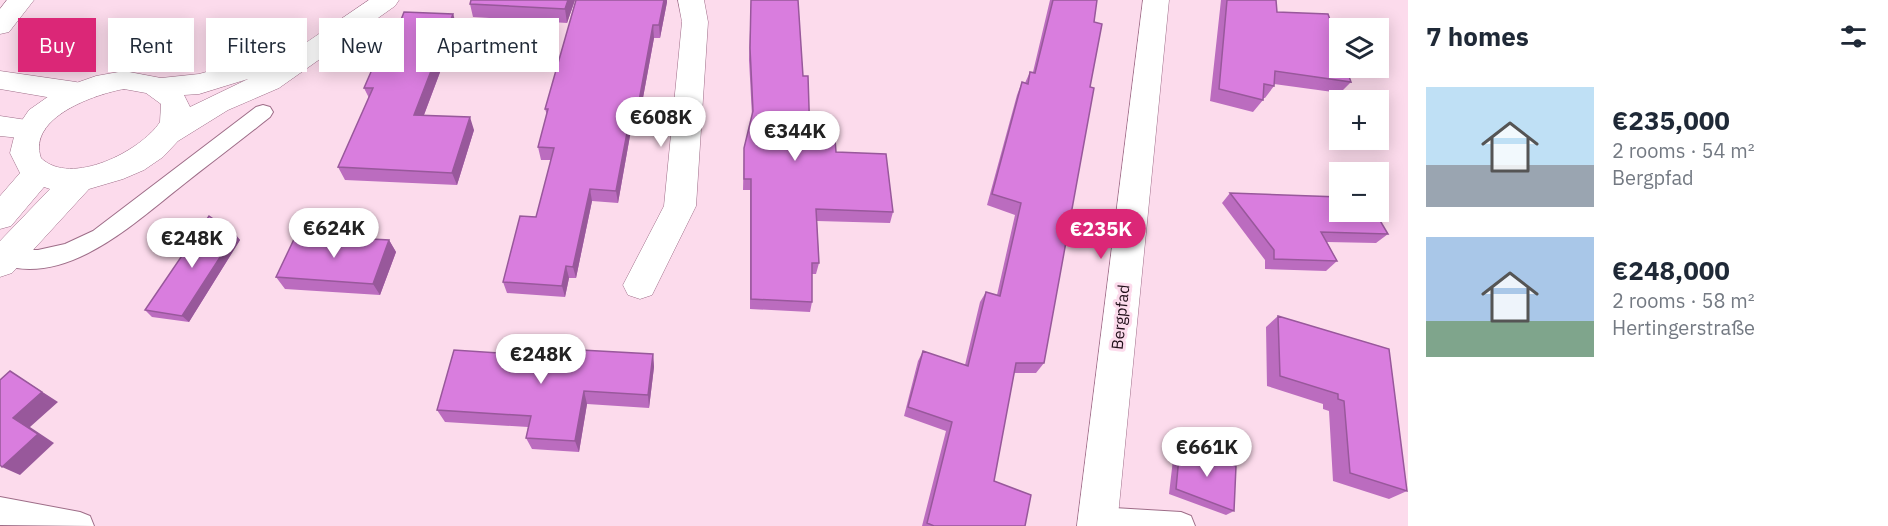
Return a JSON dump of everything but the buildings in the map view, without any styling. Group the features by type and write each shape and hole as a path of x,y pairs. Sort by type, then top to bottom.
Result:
{"street":[{"path":"0,26 21,0"},
{"path":"361,18 386,0"},
{"path":"640,285 680,206 695,22 691,0"},
{"name":"Bergpfad","path":"1097,524 1156,0"},
{"path":"163,87 199,84 319,47"},
{"path":"167,134 176,117 176,107 171,93 163,87 145,81 124,80 99,84 76,92 53,106 30,129 23,150 27,164 38,173 58,179 80,179 108,173 130,163 153,148 167,134 218,103 269,81 319,48"},
{"path":"0,80 76,92"},
{"path":"0,126 30,129"},
{"path":"0,216 38,173"},
{"path":"2,260 80,179"}],"lane":[{"path":"2,260 38,259 69,252 101,237 263,112"},
{"path":"0,511 80,526"},
{"path":"1097,524 1181,526"}]}
